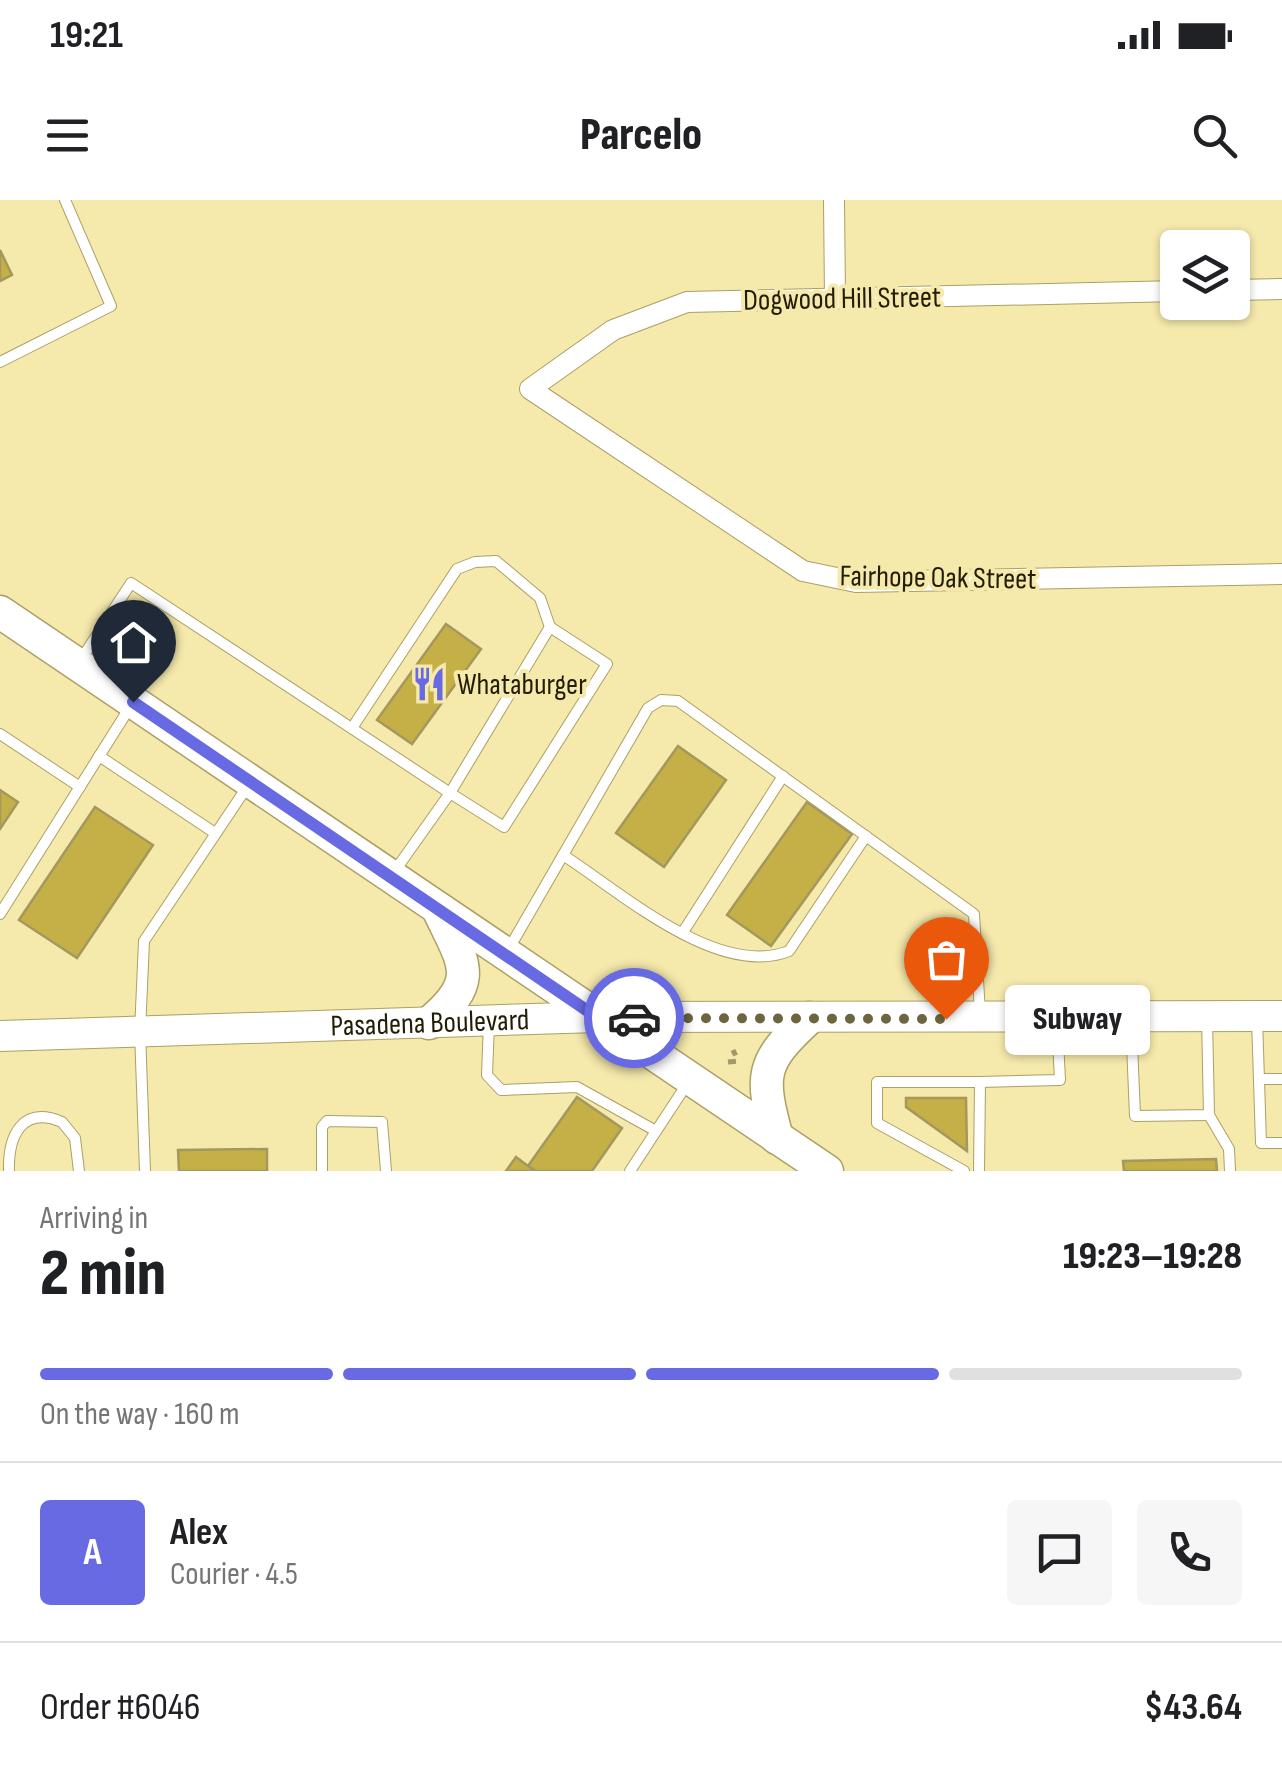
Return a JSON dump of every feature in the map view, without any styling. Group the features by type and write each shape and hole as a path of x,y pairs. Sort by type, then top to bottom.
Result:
{"main road":[{"path":"0,612 827,1171"},
{"path":"429,1023 456,1000 462,983 463,962 439,910"},
{"name":"Pasadena Boulevard","path":"0,1036 598,1018 1057,1020 1270,1016"},
{"path":"778,1138 765,1093 766,1068 776,1048 808,1018"}],"street":[{"path":"834,200 835,298"},
{"path":"1250,290 1282,289"},
{"name":"Dogwood Hill Street","path":"530,389 613,330 687,302 1160,292"},
{"name":"Fairhope Oak Street","path":"530,389 803,571 856,582 1282,574"}],"lane":[{"path":"0,362 112,306 65,200"},
{"path":"78,665 131,583 450,793 504,827 608,664 550,627 540,598 496,561 475,562 457,569 352,728"},
{"path":"390,878 450,793 550,627"},
{"path":"506,955 648,708 661,700 678,701 974,914 980,1019"},
{"path":"0,914 133,702"},
{"path":"0,734 80,787"},
{"path":"100,756 215,833"},
{"path":"684,932 782,776"},
{"path":"144,1171 140,1032 144,941 250,782"},
{"path":"563,855 706,947 769,958 789,951 866,836"},
{"path":"1270,1016 1259,1079 1261,1144 1282,1143"},
{"path":"1207,1018 1209,1115 1229,1149 1230,1171"},
{"path":"1130,1019 1134,1116 1209,1115"},
{"path":"964,1171 877,1123 877,1082 1060,1080 1057,1020"},
{"path":"490,1021 487,1075 501,1090 577,1087 656,1131"},
{"path":"630,1171 690,1079"},
{"path":"1259,1079 1282,1079"},
{"path":"979,1171 980,1082"},
{"path":"8,1171 10,1138 17,1126 33,1117 62,1122 75,1138 79,1171"},
{"path":"322,1171 322,1127 327,1120 370,1118 382,1122 386,1133 386,1171"}],"path":[{"path":"728,1062 738,1060 733,1050"}],"building":[{"path":"0,250 12,275 0,281"},
{"name":"Whataburger","path":"446,624 481,649 412,744 377,720"},
{"path":"678,746 726,780 664,867 616,833"},
{"path":"0,790 18,802 0,829"},
{"path":"807,802 852,834 771,946 727,915"},
{"path":"95,807 153,845 77,958 19,920"},
{"path":"577,1097 622,1128 592,1171 536,1171 528,1166"},
{"path":"906,1098 966,1098 967,1151 906,1107"},
{"path":"267,1149 267,1171 179,1171 178,1150"},
{"path":"516,1157 528,1166 536,1171 506,1171"},
{"path":"1216,1159 1217,1171 1124,1171 1123,1161"}],"way so far":[{"path":"634,1018 946,1019"}],"place":[{"name":"Whataburger","path":"429,684"},
{"name":"Subway","path":"946,1019"}],"route":[{"path":"133,702 598,1018 634,1018"}]}
